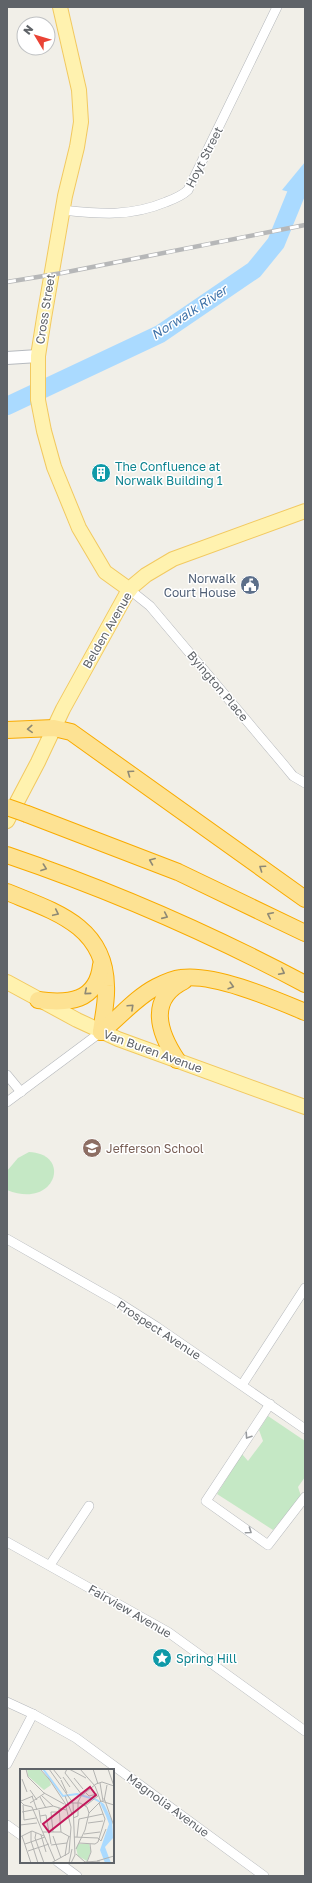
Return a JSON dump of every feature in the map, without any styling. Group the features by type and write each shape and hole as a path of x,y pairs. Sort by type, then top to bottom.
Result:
{"highway":[{"path":"7,730 54,728 66,730 76,734 305,899"},
{"path":"7,807 178,872 305,933"},
{"path":"7,855 61,874 157,912 242,952 305,984"},
{"path":"7,892 58,913 73,922 90,938 101,957 106,986 101,1032"},
{"path":"38,1000 62,1002 74,1000 86,994 96,984 99,978 101,957"},
{"path":"101,1032 154,988 173,980 193,978 236,987 305,1012"},
{"path":"177,1060 163,1036 159,1019 160,1011 166,996 176,985 193,978"}],"main road":[{"name":"Cross Street","path":"60,7 77,80 81,112 78,141 62,210 38,356 38,400 44,431 59,481 79,528 105,572 130,590"},
{"path":"7,358 38,356"},
{"name":"Belden Avenue","path":"7,821 54,728 130,590 146,575 169,561 305,511"},
{"name":"Van Buren Avenue","path":"7,982 38,1000 101,1032 305,1107"}],"street":[{"name":"Hoyt Street","path":"62,210 104,214 123,214 156,207 179,197 188,190 277,7"},
{"name":"Byington Place","path":"130,590 150,606 293,776 305,783"},
{"path":"7,1102 101,1032"},
{"path":"7,1076 21,1092"},
{"name":"Prospect Avenue","path":"7,1240 134,1312 305,1429"},
{"path":"242,1385 305,1288"},
{"path":"270,1404 206,1501 268,1545 305,1497"},
{"path":"50,1565 89,1506"},
{"name":"Fairview Avenue","path":"7,1542 168,1632 305,1731"},
{"name":"Magnolia Avenue","path":"7,1702 33,1714 76,1738 264,1876"},
{"path":"7,1764 33,1714"},
{"path":"7,1825 20,1834"},
{"path":"59,1863 75,1875"}],"green space":[{"path":"29,1152 43,1155 51,1162 54,1170 52,1179 47,1187 37,1193 24,1194 7,1190 7,1171 18,1158"},
{"path":"268,1416 305,1441 305,1477 298,1487 301,1496 273,1530 217,1494 242,1454 248,1461 263,1441 259,1430"}],"water":[{"path":"305,162 305,196 282,190"}],"waterway":[{"name":"Norwalk River","path":"7,406 160,334 254,270 276,243 296,194 305,181"}],"railway":[{"path":"7,282 62,273 305,225"}],"place":[{"name":"The Confluence at Norwalk Building 1","path":"101,473"},
{"name":"Norwalk Court House","path":"250,585"},
{"name":"Jefferson School","path":"92,1148"},
{"name":"Spring Hill","path":"162,1658"}]}
